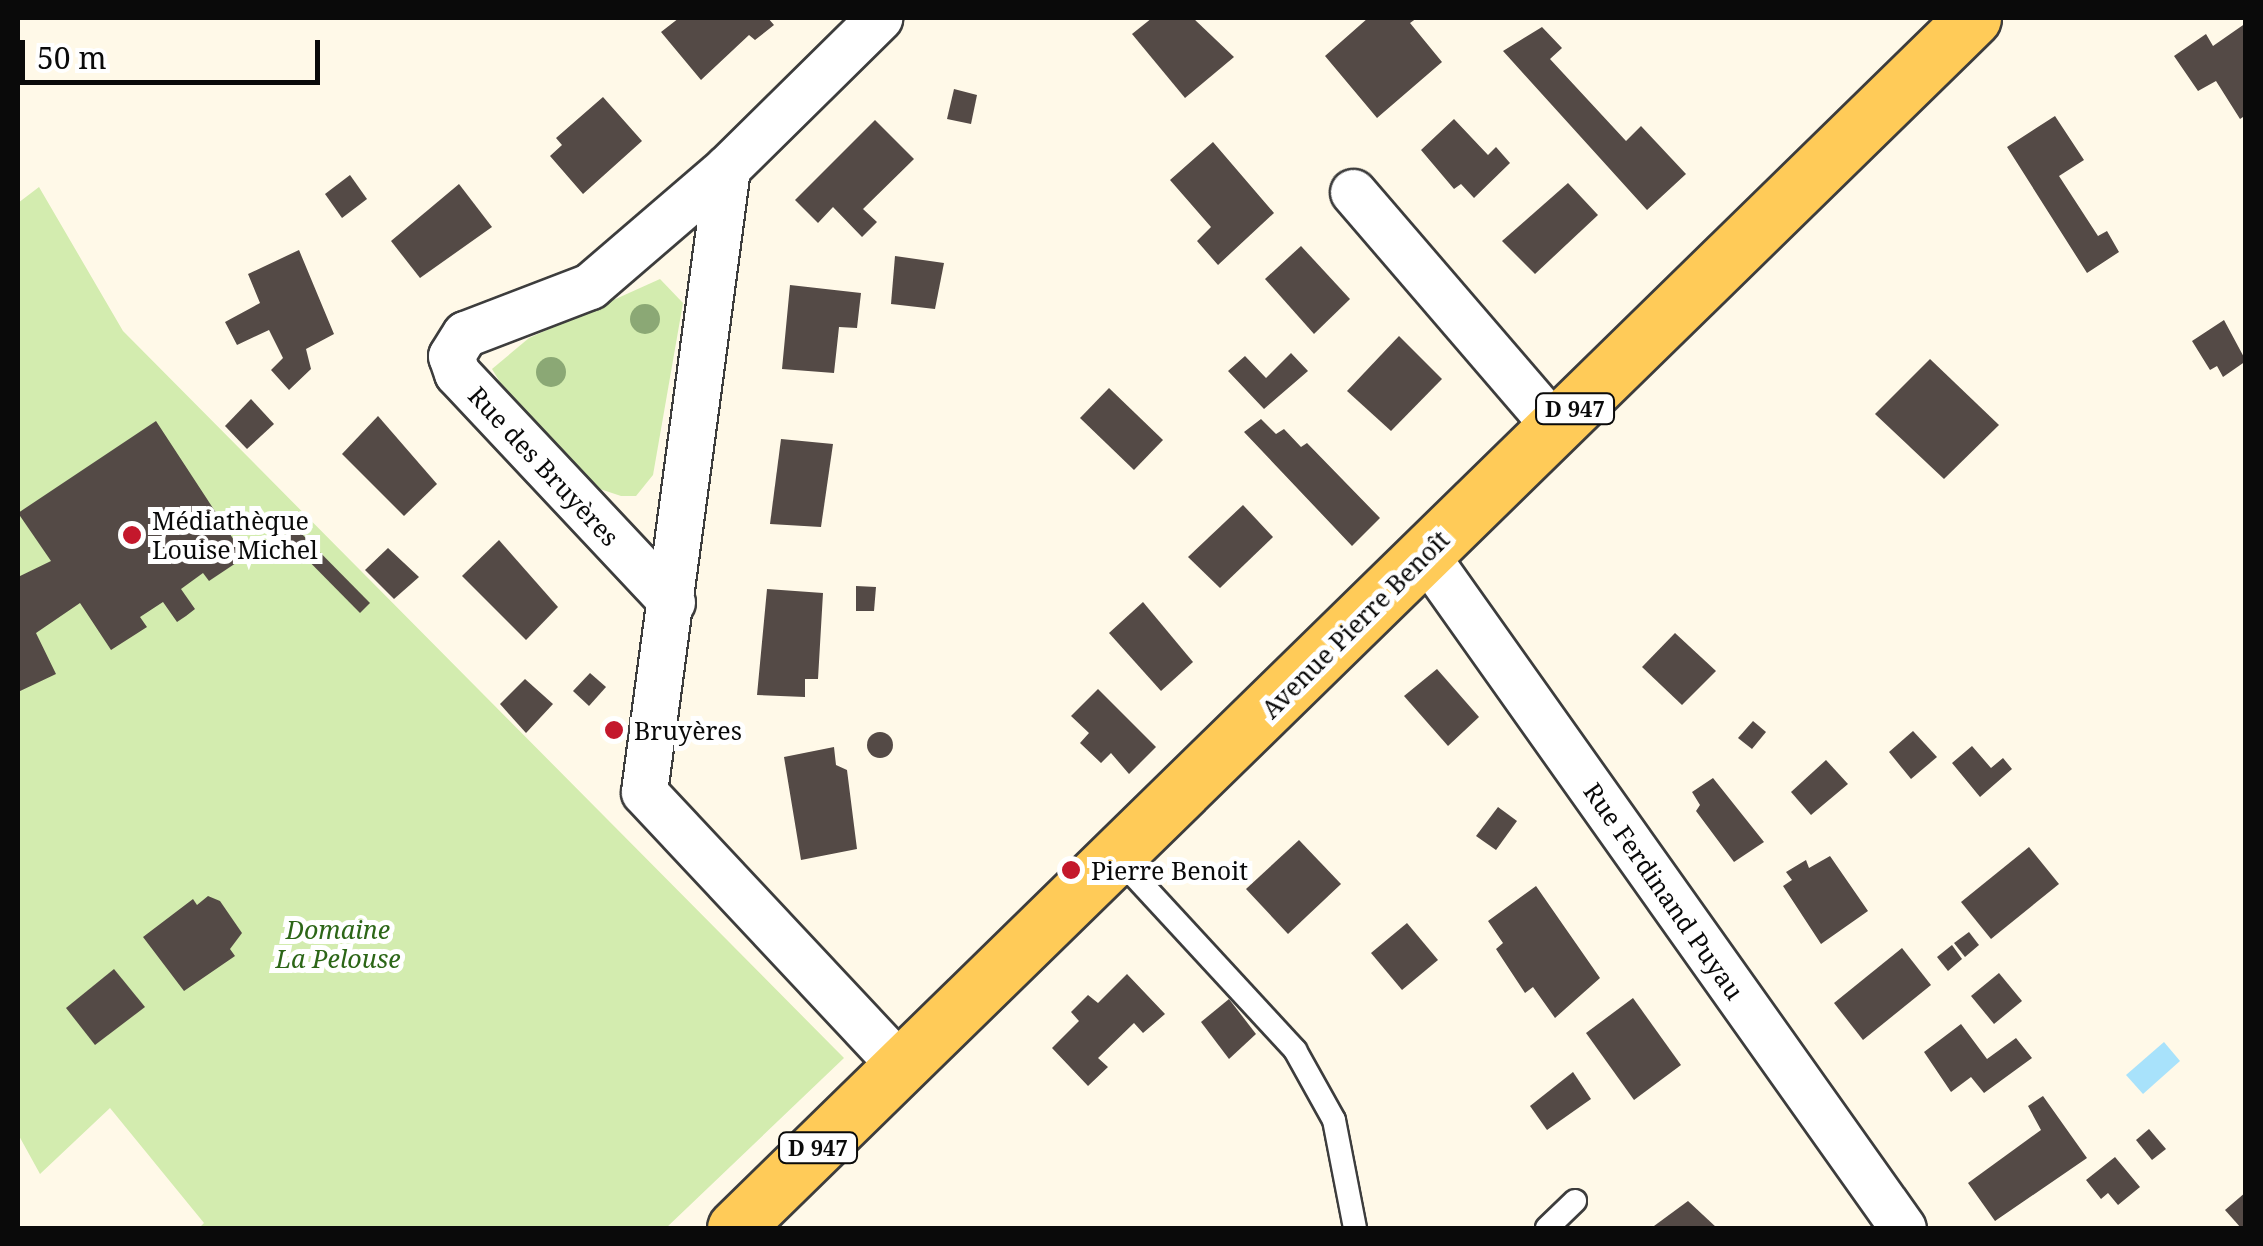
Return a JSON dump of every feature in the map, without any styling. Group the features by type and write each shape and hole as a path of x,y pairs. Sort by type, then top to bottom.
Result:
{"main road":[{"name":"Avenue Pierre Benoît","path":"735,1228 1556,428 1949,25"}],"street":[{"name":"Rue des Bruyères","path":"672,602 457,373 451,356 465,334 590,286 727,168 879,18"},
{"path":"727,168 644,792 901,1067"},
{"path":"1353,192 1556,428"},
{"name":"Rue Ferdinand Puyau","path":"1426,554 1902,1228"}],"lane":[{"path":"1117,857 1295,1050 1334,1120 1355,1228"},
{"path":"1547,1228 1575,1201"}],"green space":[{"name":"Domaine La Pelouse","path":"39,187 123,331 844,1058 666,1228 199,1228 204,1223 110,1108 40,1174 18,1134 18,203"},
{"path":"660,279 683,303 653,475 636,496 621,496 594,487 512,402 492,369 529,338"}],"water":[{"path":"2164,1042 2180,1061 2143,1094 2126,1075"}],"building":[{"path":"679,18 768,18 774,25 755,40 749,35 701,80 661,32"},
{"path":"1152,18 1193,18 1234,57 1185,98 1132,34"},
{"path":"1368,18 1417,18 1410,23 1442,62 1377,118 1325,56"},
{"path":"2246,23 2246,115 2240,119 2216,81 2198,91 2174,56 2206,34 2213,46"},
{"path":"1542,27 1562,48 1550,59 1626,141 1641,126 1686,174 1647,210 1503,51"},
{"path":"954,89 977,95 971,124 947,119"},
{"path":"603,97 642,141 583,194 550,156 562,145 556,138"},
{"path":"2055,116 2084,160 2059,176 2098,236 2107,231 2119,252 2087,273 2007,147"},
{"path":"1454,119 1488,155 1496,147 1510,163 1474,198 1461,184 1454,189 1421,150"},
{"path":"875,120 914,159 863,209 877,222 862,237 833,207 818,223 795,200"},
{"path":"1213,142 1274,213 1218,265 1197,241 1211,227 1170,180"},
{"path":"350,175 367,199 342,218 325,194"},
{"path":"1568,183 1598,215 1535,274 1502,241"},
{"path":"459,184 492,227 420,278 391,241"},
{"path":"1301,246 1350,299 1314,334 1265,279"},
{"path":"299,250 334,334 306,349 311,369 289,390 271,370 283,358 269,330 237,345 225,322 260,303 248,274"},
{"path":"895,256 944,263 935,309 891,304"},
{"path":"790,285 861,293 857,328 839,327 834,373 782,369"},
{"path":"2224,320 2246,361 2223,377 2217,366 2210,370 2192,341"},
{"path":"1399,336 1442,379 1391,431 1347,391"},
{"path":"1291,353 1308,371 1264,409 1228,371 1245,356 1266,378"},
{"path":"1930,359 1999,425 1944,479 1875,414"},
{"path":"1109,388 1163,440 1134,470 1080,418"},
{"path":"251,399 274,424 247,449 225,426"},
{"path":"378,416 437,484 404,516 342,454"},
{"path":"1261,419 1276,434 1284,429 1301,447 1307,443 1380,518 1352,546 1244,432"},
{"name":"Médiathèque Louise Michel","path":"156,421 245,557 209,581 203,573 181,589 195,609 186,616 177,622 163,602 140,617 147,627 111,650 80,603 36,633 56,674 18,692 18,577 51,561 18,513"},
{"path":"781,439 833,444 821,527 770,524"},
{"path":"1243,505 1273,537 1220,588 1188,557"},
{"path":"294,526 370,603 360,613 284,536"},
{"path":"499,540 558,607 526,640 462,576"},
{"path":"388,548 419,577 394,599 365,570"},
{"path":"856,586 876,587 874,611 856,611"},
{"path":"767,589 823,593 818,679 805,679 805,697 757,695"},
{"path":"1143,602 1193,662 1161,691 1109,633"},
{"path":"1675,633 1716,671 1682,705 1642,667"},
{"path":"1437,669 1479,717 1448,746 1404,696"},
{"path":"590,673 606,687 589,706 573,691"},
{"path":"525,679 553,704 526,733 500,704"},
{"path":"1098,689 1156,747 1129,774 1111,753 1101,763 1080,743 1089,733 1071,716"},
{"path":"1753,721 1766,732 1752,749 1738,738"},
{"path":"1913,731 1937,757 1911,779 1889,752"},
{"path":"880,732 889,736 893,745 889,754 880,758 871,754 867,745 871,736"},
{"path":"1972,746 1991,768 2003,758 2012,769 1980,797 1952,763"},
{"path":"834,747 836,765 847,770 857,849 801,860 784,757"},
{"path":"1826,760 1848,784 1811,815 1791,792"},
{"path":"1713,778 1764,842 1734,862 1696,811 1700,805 1692,792"},
{"path":"1498,807 1517,821 1496,850 1476,836"},
{"path":"1299,840 1341,884 1288,934 1246,889"},
{"path":"2029,847 2059,884 1991,939 1961,902"},
{"path":"1830,856 1868,911 1821,944 1783,886 1792,880 1786,872 1806,860 1809,868"},
{"path":"1536,886 1600,978 1555,1018 1533,987 1525,993 1496,949 1503,943 1488,921"},
{"path":"208,896 220,901 242,933 230,949 235,956 184,991 143,937 193,899 197,905"},
{"path":"1407,923 1438,960 1402,990 1371,953"},
{"path":"1969,932 1979,945 1965,957 1954,943"},
{"path":"1952,945 1962,959 1948,971 1937,957"},
{"path":"1902,948 1931,985 1863,1040 1834,1003"},
{"path":"114,969 145,1007 95,1045 66,1008"},
{"path":"1999,973 2022,1001 1994,1024 1971,996"},
{"path":"1127,974 1165,1014 1143,1033 1134,1023 1098,1058 1108,1067 1088,1086 1052,1048 1079,1021 1071,1012 1088,995 1098,1003"},
{"path":"1633,998 1681,1065 1634,1100 1586,1033"},
{"path":"1229,999 1256,1034 1229,1059 1201,1022"},
{"path":"1961,1024 1987,1059 2016,1038 2032,1058 1984,1093 1971,1077 1951,1092 1924,1052"},
{"path":"1573,1072 1591,1099 1547,1130 1530,1106"},
{"path":"2043,1096 2087,1158 1995,1221 1968,1183 2041,1130 2028,1106"},
{"path":"2149,1129 2166,1149 2152,1160 2136,1140"},
{"path":"2115,1157 2140,1187 2118,1205 2108,1193 2101,1199 2086,1180"},
{"path":"2246,1192 2246,1228 2241,1228 2225,1210"},
{"path":"1688,1201 1717,1228 1654,1226"}],"place":[{"name":"Médiathèque Louise Michel","path":"132,535"},
{"name":"Bruyères","path":"614,730"},
{"name":"Pierre Benoit","path":"1071,870"}]}
